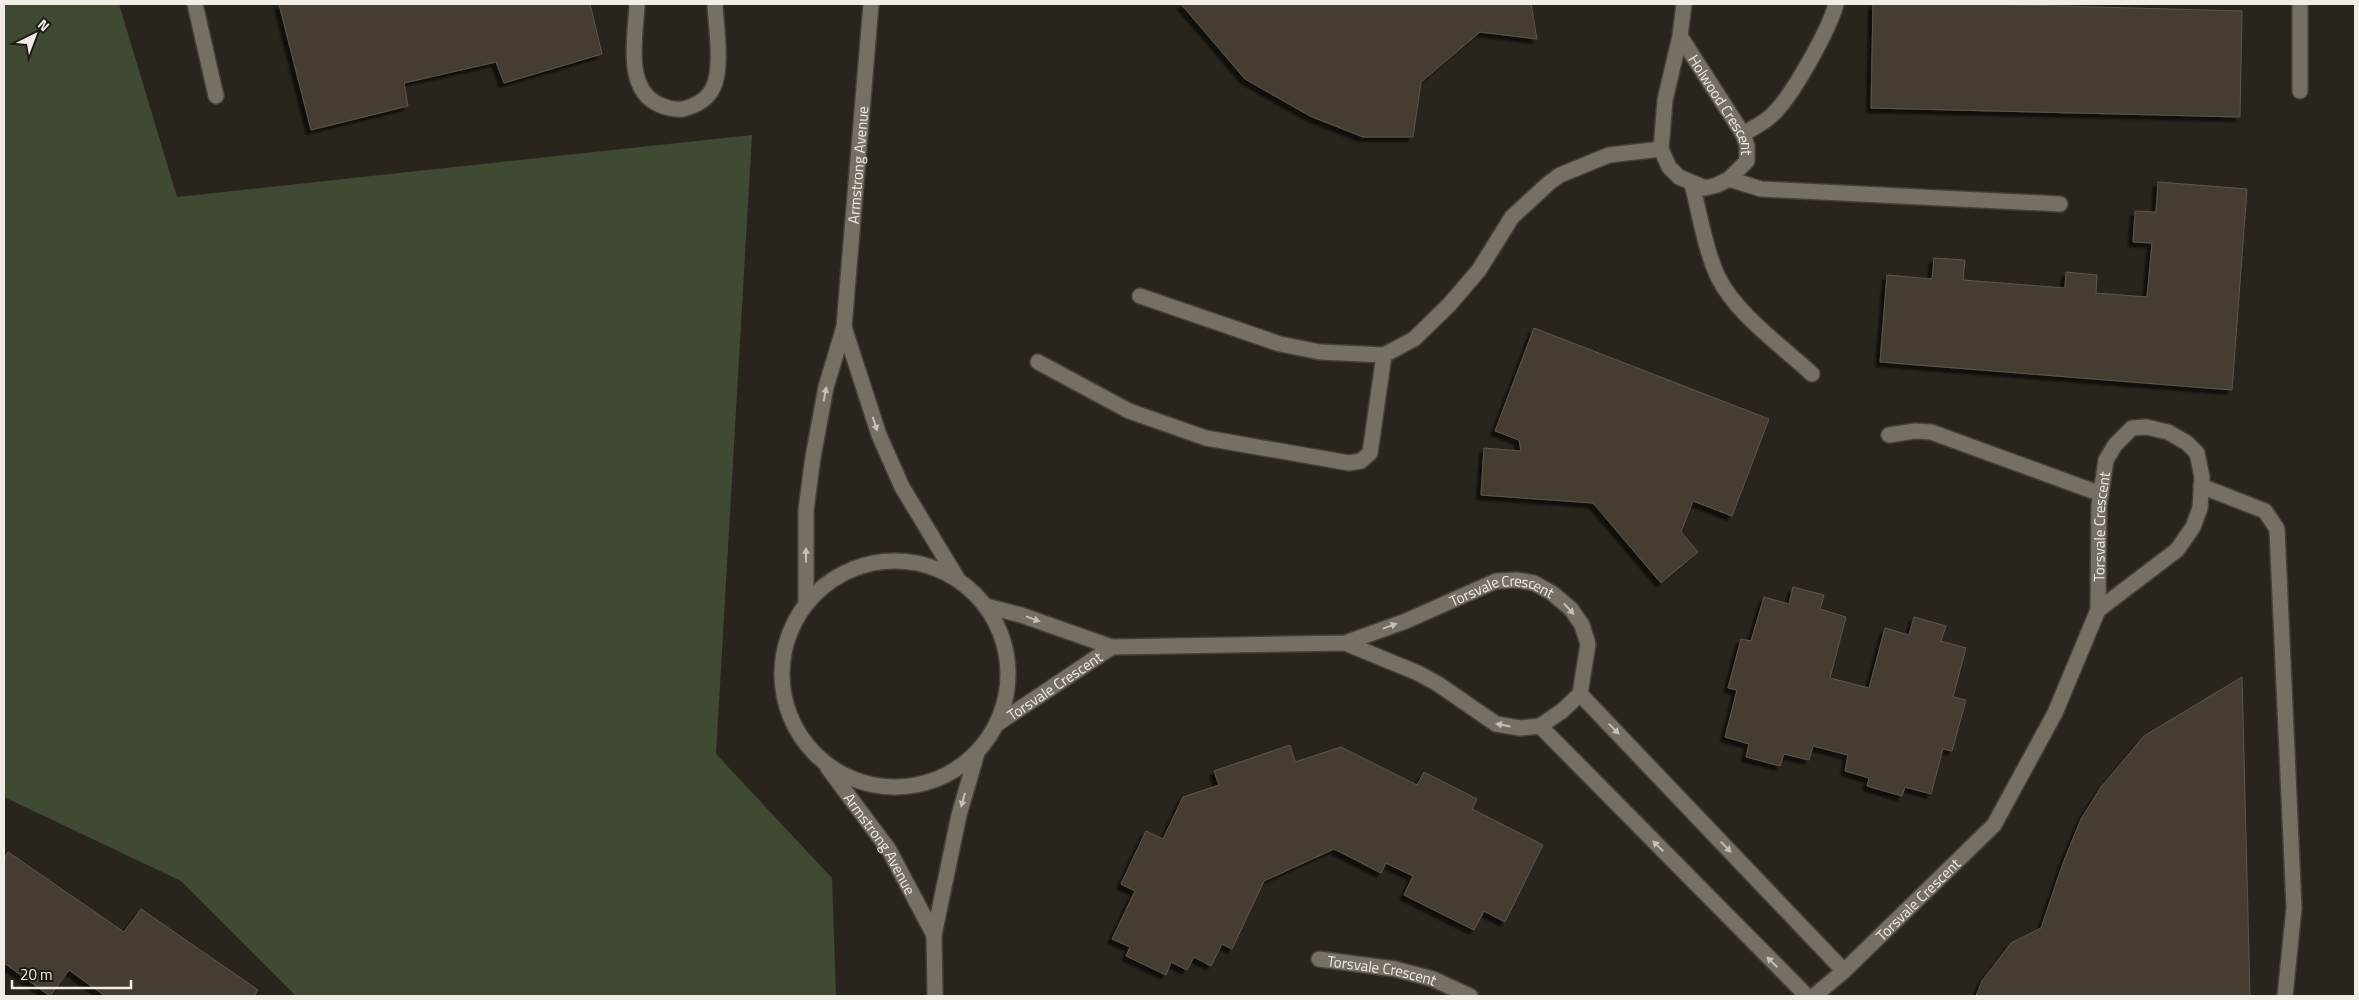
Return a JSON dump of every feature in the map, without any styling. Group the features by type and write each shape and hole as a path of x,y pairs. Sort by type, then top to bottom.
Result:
{"street":[{"path":"195,4 216,96"},
{"path":"637,4 635,68 640,84 654,103 679,110 700,103 713,88 717,71 715,4"},
{"name":"Armstrong Avenue","path":"806,604 806,510 813,457 826,387 844,327 872,4"},
{"name":"Holwood Crescent","path":"1661,149 1665,100 1680,36 1684,4"},
{"path":"1743,134 1769,117 1782,103 1816,49 1832,18 1836,4"},
{"path":"2300,4 2300,90"},
{"name":"Holwood Crescent","path":"1680,36 1743,134 1747,146 1747,161 1729,178 1717,185 1705,188 1692,184"},
{"path":"1140,296 1280,344 1336,354 1384,355 1414,339 1449,305 1479,270 1512,217 1549,183 1560,175 1609,155 1661,149 1669,167 1679,177 1692,184 1712,262 1719,279 1746,314 1812,374"},
{"path":"1729,178 1761,189 2060,204"},
{"name":"Armstrong Avenue","path":"820,758 840,772 855,779 887,787 912,786 936,780 958,768 977,753 997,724 1006,701 1008,676 1007,659 998,627 986,606 957,578 902,487 879,435 844,327"},
{"path":"1038,362 1129,411 1206,438 1349,462 1361,461 1370,454 1384,355"},
{"name":"Torsvale Crescent","path":"1814,996 1844,971 1994,825 2055,714 2098,610 2101,494 2106,460 2115,445 2132,428 2146,427 2168,432 2187,442 2197,454 2201,486 2200,508 2192,527 2178,550 2098,610"},
{"path":"1890,435 1914,431 1931,432 2101,494"},
{"path":"2201,486 2265,511 2278,529 2294,908 2285,996"},
{"name":"Armstrong Avenue","path":"934,935 889,850 820,758 804,740 791,719 784,695 782,671 785,648 793,625 806,604 822,586 842,573 864,564 888,560 912,561 935,567 957,578"},
{"name":"Torsvale Crescent","path":"986,606 1021,615 1112,647 1345,643 1406,621 1496,581 1526,582 1552,593 1571,609 1582,625 1588,644 1580,694"},
{"name":"Torsvale Crescent","path":"1345,643 1418,673 1438,684 1496,724 1520,728 1540,726"},
{"name":"Torsvale Crescent","path":"997,724 1112,647"},
{"path":"1807,996 1540,726 1562,711 1580,694 1844,971"},
{"name":"Armstrong Avenue","path":"934,996 934,935 959,815 977,753"},
{"name":"Torsvale Crescent","path":"1319,959 1395,969 1433,979 1470,996"}],"green space":[{"path":"4,4 119,4 177,197 752,135 716,754 832,878 836,996 296,996 181,881 4,797"}],"building":[{"path":"279,4 590,4 602,54 504,83 496,62 404,83 408,106 311,130"},
{"path":"1181,4 1531,4 1537,39 1480,32 1421,82 1413,137 1363,137 1310,116 1245,79"},
{"path":"1873,4 1985,4 2242,11 2240,117 1871,108"},
{"path":"2158,182 2247,189 2232,390 1880,362 1887,275 1932,279 1934,258 1965,260 1963,280 2065,288 2066,272 2097,275 2096,293 2147,297 2152,243 2133,242 2135,211 2156,212"},
{"path":"1534,328 1769,419 1732,516 1693,501 1681,532 1698,552 1661,583 1593,503 1481,495 1484,448 1521,451 1519,440 1495,431"},
{"path":"1793,587 1824,595 1820,609 1846,617 1830,678 1869,688 1885,628 1909,635 1914,617 1946,626 1941,641 1966,648 1953,697 1966,700 1952,751 1943,749 1931,794 1905,787 1902,796 1867,786 1869,778 1845,771 1848,755 1813,746 1809,760 1784,754 1780,766 1746,757 1749,744 1725,737 1737,690 1728,688 1741,639 1751,641 1764,597 1789,604"},
{"path":"2242,677 2250,996 1976,996 1982,981 2011,943 2041,928 2063,863 2081,819 2101,787 2144,736"},
{"path":"1290,745 1295,762 1341,747 1417,785 1424,772 1477,799 1472,809 1543,845 1505,922 1484,911 1474,930 1404,895 1413,876 1386,863 1381,873 1334,849 1264,881 1232,949 1222,944 1211,966 1194,957 1187,970 1171,962 1166,975 1126,956 1130,947 1112,939 1135,891 1121,884 1146,831 1163,839 1183,797 1219,785 1214,771"},
{"path":"8,852 124,932 141,909 258,990 254,996 105,996 69,970 50,996 4,963 4,859"}]}
